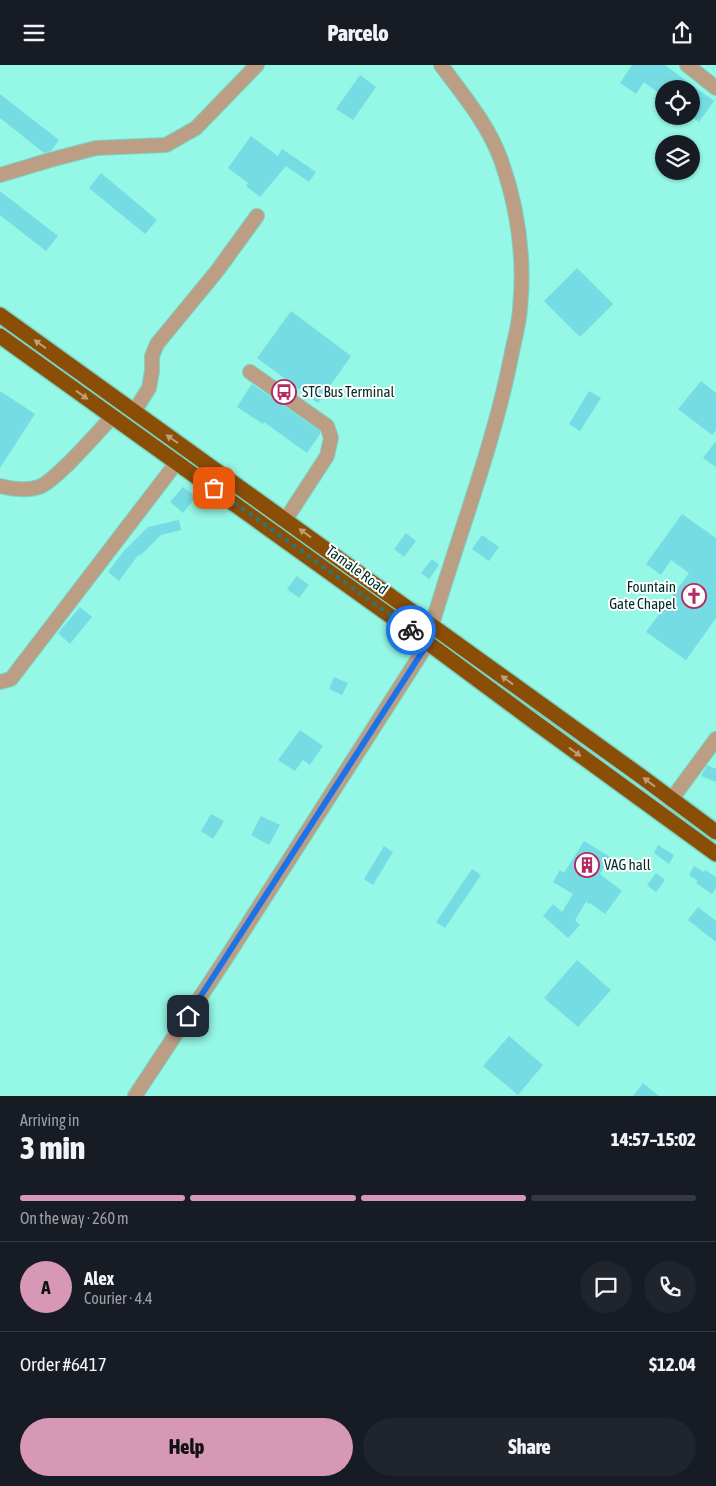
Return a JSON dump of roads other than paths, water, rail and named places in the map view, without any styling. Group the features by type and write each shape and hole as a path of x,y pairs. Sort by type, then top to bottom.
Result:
{"highway":[{"name":"Tamale Road","path":"0,315 286,519 716,832"},
{"name":"Tamale Road","path":"0,336 428,643 716,854"},
{"path":"262,523 271,509"},
{"path":"536,723 546,709"}],"street":[{"path":"0,175 96,148 166,145 196,128 257,65"},
{"path":"432,625 483,465 505,388 520,309 521,270 518,217 501,159 477,113 440,65"},
{"path":"688,65 716,88"},
{"path":"134,412 149,388 152,356 157,344 217,271 257,216"},
{"path":"250,372 327,426 331,438 327,456 286,519"},
{"path":"0,486 15,490 39,487 54,477 112,417"},
{"path":"0,682 11,679 177,462"},
{"path":"135,1096 428,643"},
{"path":"671,800 716,739"}],"place":[{"name":"STC Bus Terminal","path":"284,392"},
{"name":"Fountain Gate Chapel","path":"694,596"},
{"name":"VAG hall","path":"587,865"}]}
